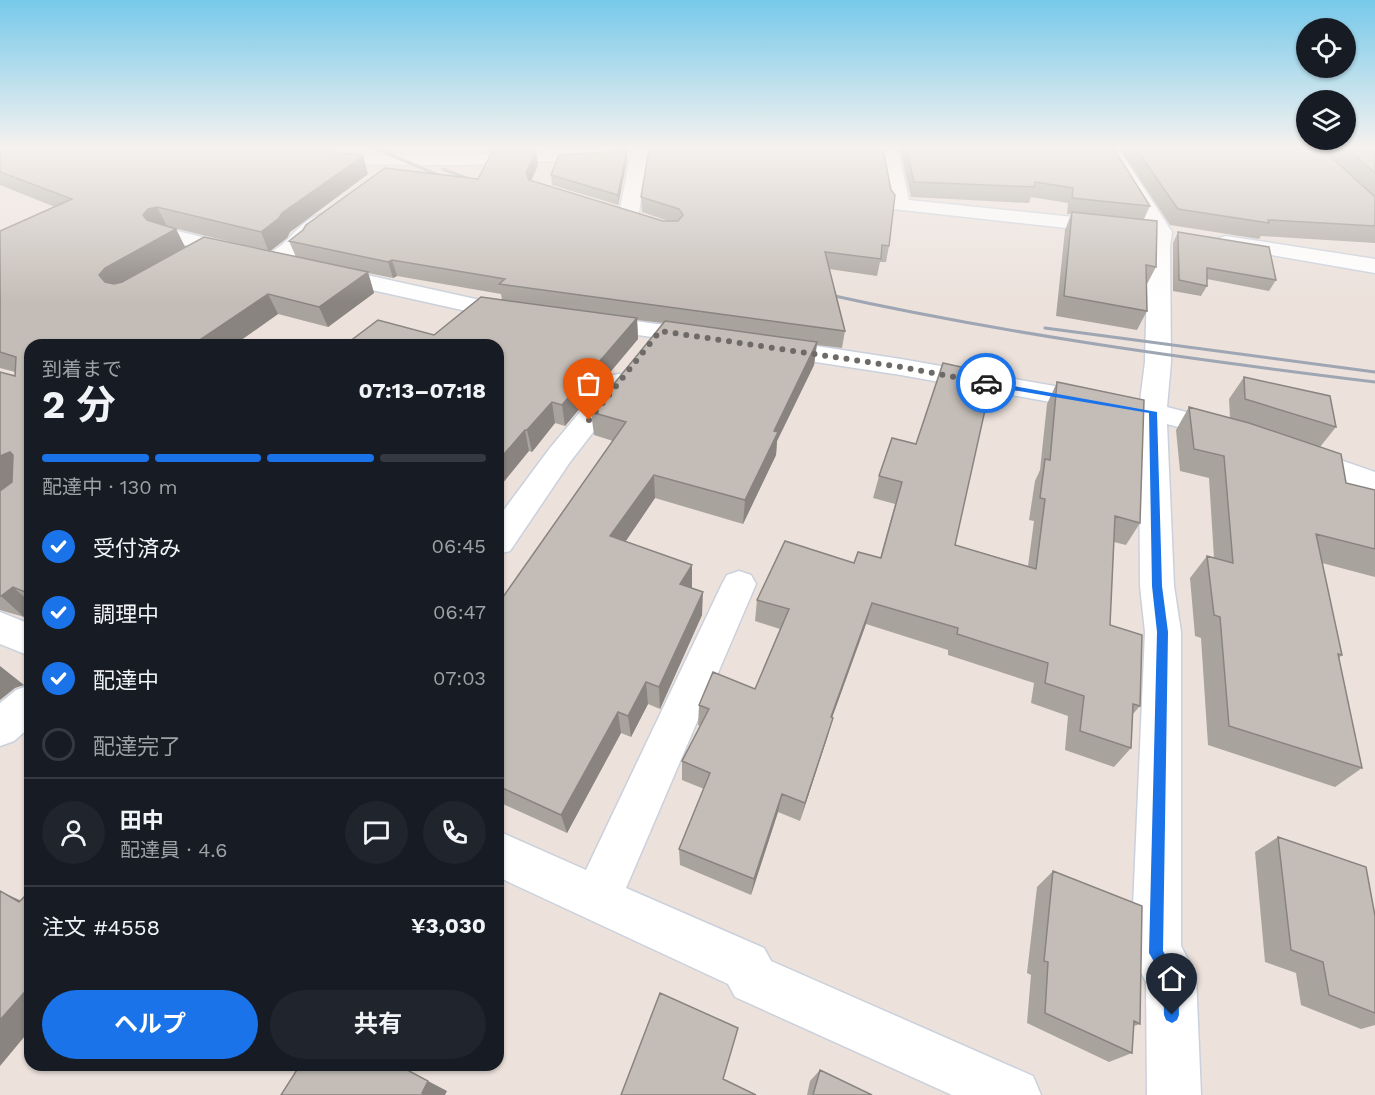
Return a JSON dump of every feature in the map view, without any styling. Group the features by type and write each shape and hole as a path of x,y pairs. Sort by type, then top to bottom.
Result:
{"street":[{"path":"628,218 631,200"},
{"path":"899,200 900,206 1186,236"},
{"path":"1142,200 1162,232 1157,324 1158,362 1153,412 1157,586 1163,632 1156,953 1171,975 1174,1095"},
{"path":"606,210 650,224"},
{"path":"275,260 301,240 298,238 335,211"},
{"path":"166,234 210,247 337,276 342,275 472,314 536,315"},
{"path":"1209,240 1375,266"},
{"path":"182,263 210,247"},
{"path":"570,319 901,367 1153,412 1266,444 1375,483"},
{"path":"504,534 560,455 660,331"},
{"path":"598,897 739,584"},
{"path":"0,627 24,638"},
{"path":"0,728 24,707"},
{"path":"504,857 598,897 746,966 753,979 1014,1095"}],"building":[{"path":"70,200 300,200 261,232 157,207 148,209 143,215 147,220 176,229 105,268 99,275 105,282 114,284 122,282 204,237 368,272 319,307 268,294 201,339 24,339 24,592 13,587 0,596 0,491 12,482 13,455 10,452 0,456 0,372 15,376 16,357 0,352 0,231"},
{"path":"341,200 595,200 663,221 678,221 683,215 679,209 651,200 894,200 889,246 882,245 881,259 825,252 845,331 499,284 505,279 392,260 388,262 289,241 306,225"},
{"path":"1092,200 1146,200 1150,206"},
{"path":"1172,200 1375,200 1375,226 1268,220 1269,223 1178,209"},
{"path":"1072,212 1157,221 1156,267 1146,265 1147,311 1064,296"},
{"path":"1178,232 1269,247 1276,280 1207,268 1207,286 1179,280"},
{"path":"481,297 637,318 562,405 552,402 504,454 504,339 353,339 378,320 434,335"},
{"path":"665,321 817,342 774,431 778,432 745,500 654,475 610,536 692,565 680,584 703,592 659,687 646,682 628,716 618,712 561,815 504,789 504,596 626,422 591,412"},
{"path":"943,363 993,374 955,545 1036,569 1045,499 1040,498 1045,459 1050,460 1057,382 1144,400 1140,523 1115,516 1110,625 1142,635 1140,706 1133,704 1131,748 1080,731 1084,696 1045,683 1048,663 957,634 958,628 872,603 831,717 833,718 805,803 782,794 754,879 679,849 710,773 682,761 709,709 699,705 713,672 755,689 789,609 757,600 785,541 854,563 858,552 881,558 902,482 879,476 892,438 916,444"},
{"path":"1244,377 1330,396 1336,427 1245,399"},
{"path":"1189,407 1249,423 1341,454 1346,483 1375,490 1375,549 1316,534 1342,655 1338,654 1362,768 1229,726 1220,617 1214,615 1207,556 1233,563 1224,456 1194,449"},
{"path":"1278,837 1366,867 1375,916 1375,1013 1329,995 1323,962 1291,950"},
{"path":"1053,871 1142,906 1140,1024 1134,1021 1132,1053 1045,1013 1048,962 1044,961"},
{"path":"0,891 19,902 24,897 24,993 0,1020"},
{"path":"660,993 738,1028 723,1079 756,1095 621,1095"},
{"path":"820,1070 872,1095 813,1095"},
{"path":"296,1071 409,1071 428,1081 422,1093 426,1095 281,1095"}],"railway":[{"path":"821,293 1028,333 1375,382"},
{"path":"1045,328 1375,372"}],"way so far":[{"path":"589,420 660,331 901,367 986,383"}],"route":[{"path":"986,383 1153,412 1157,586 1163,632 1156,953 1171,975 1172,1015"}]}
